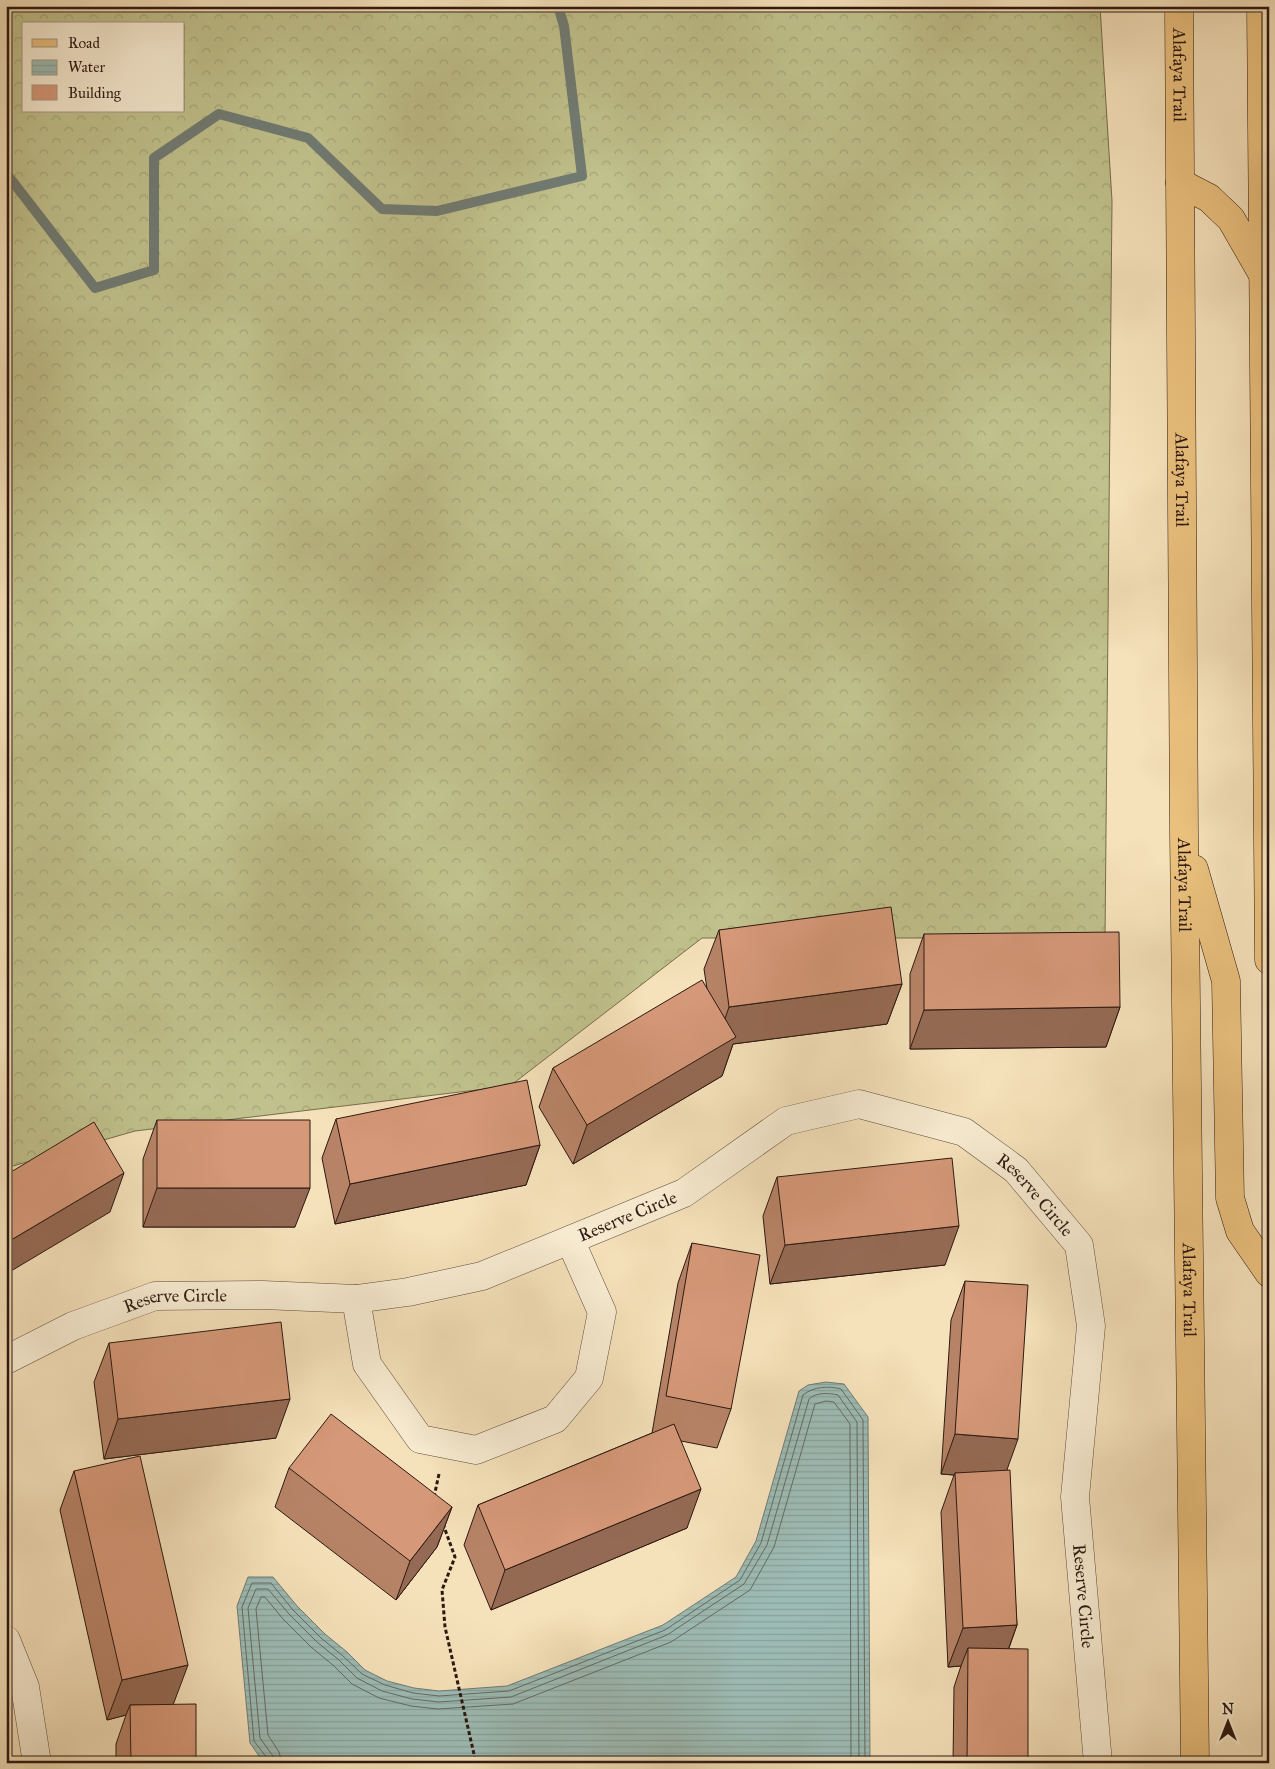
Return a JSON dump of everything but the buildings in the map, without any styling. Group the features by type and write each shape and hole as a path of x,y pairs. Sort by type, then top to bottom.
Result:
{"main road":[{"name":"Alafaya Trail","path":"1179,6 1184,834 1194,1763"},
{"path":"1261,6 1269,960"},
{"path":"1180,183 1209,198 1232,219 1263,275"},
{"path":"1184,834 1226,981 1230,1198 1240,1231 1269,1273"}],"street":[{"name":"Reserve Circle","path":"6,1360 73,1326 155,1296 263,1295 356,1299 408,1292 482,1276 684,1193 786,1121 859,1104 964,1132 1016,1170 1080,1245 1091,1326 1075,1497 1098,1763"},
{"name":"Reserve Circle","path":"356,1299 367,1364 420,1440 476,1450 555,1419 590,1378 602,1312 570,1240"},
{"path":"6,1640 25,1687 37,1763"}],"path":[{"path":"434,1500 445,1444"},
{"path":"440,1516 455,1557 442,1590 445,1627 476,1763"}],"green space":[{"path":"6,6 1100,6 1112,201 1105,938 702,938 510,1086 135,1131 6,1168"}],"water":[{"path":"826,1382 844,1384 868,1417 870,1763 264,1763 250,1743 237,1606 248,1577 273,1577 297,1606 325,1634 365,1670 387,1681 414,1688 439,1691 507,1686 663,1625 736,1577 756,1541 799,1391 808,1385"}],"waterway":[{"path":"6,173 95,288 154,270 154,158 219,114 308,138 382,209 437,211 582,176 564,26 558,6"}]}
